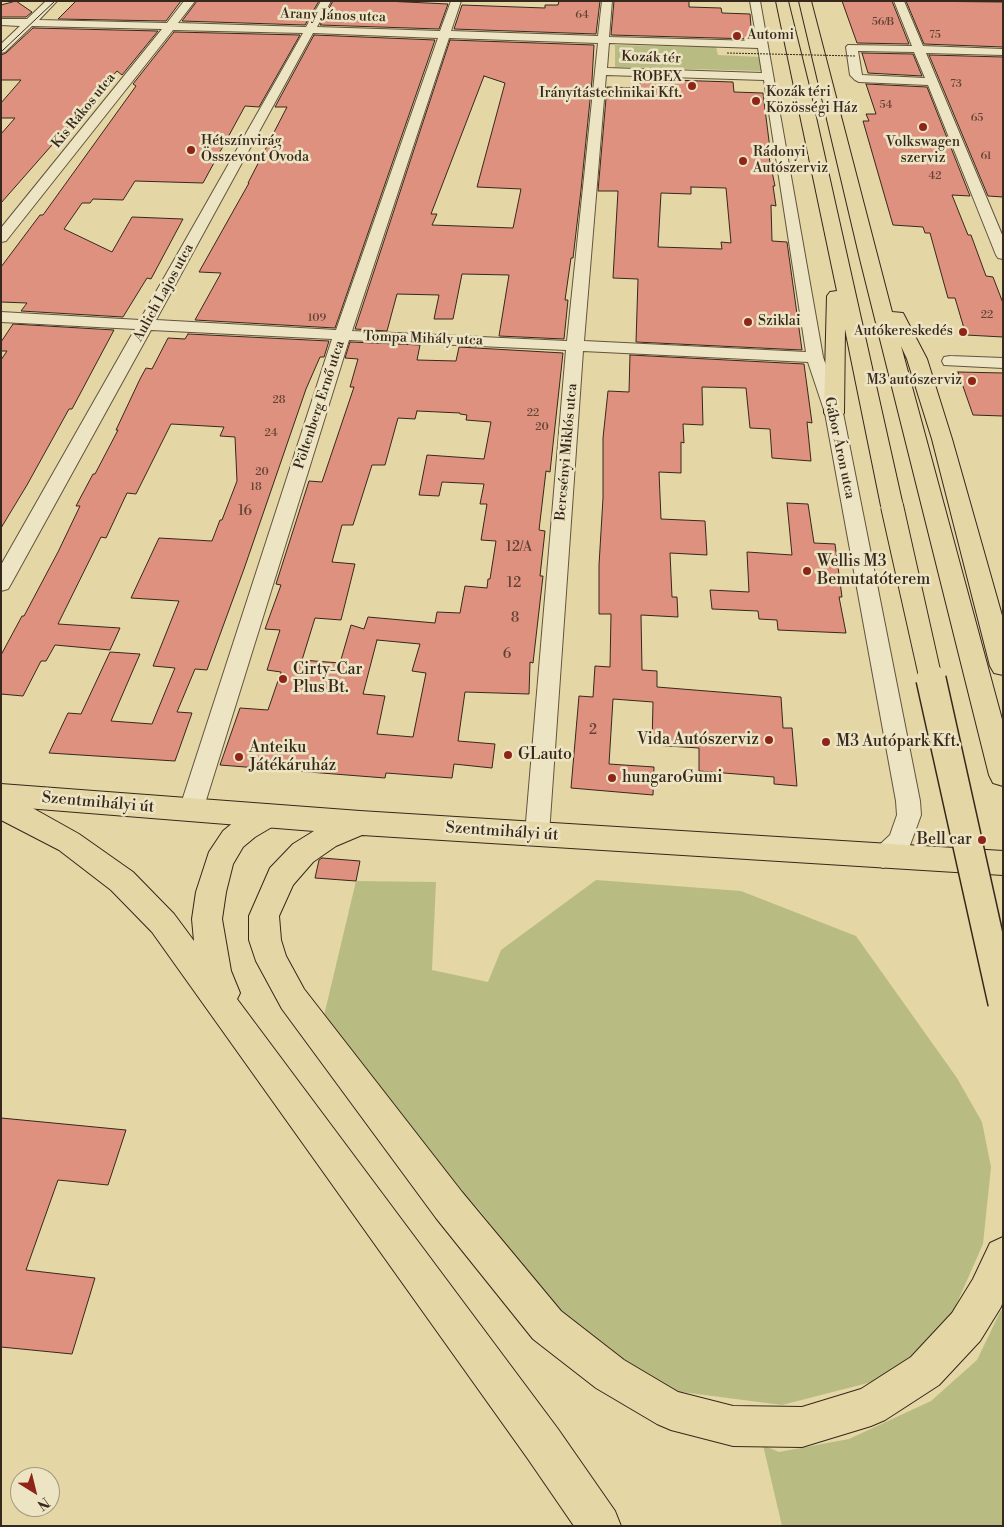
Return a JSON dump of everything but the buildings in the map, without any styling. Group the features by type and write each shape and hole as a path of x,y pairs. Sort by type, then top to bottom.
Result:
{"main road":[{"path":"782,1 1003,1003"},
{"path":"805,1 869,259 1003,775"},
{"path":"834,413 838,257"},
{"path":"869,259 917,359 942,438 1003,666"},
{"name":"Szentmihályi út","path":"1,795 360,823 883,857 1003,862"},
{"path":"1,808 19,814 69,842 122,881 163,922 538,1436 600,1526"},
{"path":"234,1018 215,971 207,919 211,892 219,861 233,839 245,828 267,816"},
{"path":"360,823 326,838 303,852 281,878 264,916 265,940 272,961 293,999 449,1205 547,1324 610,1374 671,1410 734,1426 802,1427 871,1406 925,1371 966,1327 987,1293 1003,1256"}],"street":[{"path":"1,50 52,1"},
{"name":"Kis Rákos utca","path":"1,238 190,1"},
{"name":"Aulich Lajos utca","path":"1,584 326,1"},
{"name":"Pöltenberg Ernő utca","path":"191,810 342,335 456,1"},
{"path":"603,39 606,1"},
{"name":"Gábor Áron utca","path":"755,1 815,357 834,413 908,802 909,815 900,841 883,857"},
{"path":"899,1 1003,255"},
{"name":"Arany János utca","path":"1,22 603,39"},
{"name":"Kozák tér","path":"762,45 603,39 601,71 769,77"},
{"path":"933,82 859,78 856,75 854,52 920,50 1003,52"},
{"name":"Bercsényi Miklós utca","path":"537,834 575,345 601,71"},
{"name":"Tompa Mihály utca","path":"1,317 815,357"},
{"path":"950,361 1003,363"}],"path":[{"path":"727,53 854,52"}],"green space":[{"path":"615,45 716,47 718,55 760,57 762,71 615,67"},
{"path":"596,880 741,891 856,936 957,1078 982,1122 991,1167 983,1244 953,1312 895,1376 782,1405 666,1390 569,1324 480,1211 374,1094 322,1024 356,881 436,882 432,970 488,982 501,950"},
{"path":"1001,1310 1003,1312 1003,1526 782,1526 763,1445 779,1452 849,1439 931,1401 977,1360"}],"tram line":[{"path":"1,52 55,1"}],"place":[{"name":"Automi","path":"737,36"},
{"name":"ROBEX Irányítástechnikai Kft.","path":"692,86"},
{"name":"Kozák téri Közösségi Ház","path":"756,101"},
{"name":"Volkswagen szerviz","path":"923,127"},
{"name":"Hétszínvirág Összevont Óvoda","path":"191,150"},
{"name":"Rádonyi Autószerviz","path":"743,161"},
{"name":"Sziklai","path":"748,322"},
{"name":"Autókereskedés","path":"963,332"},
{"name":"M3 autószerviz","path":"972,381"},
{"name":"Wellis M3 Bemutatóterem","path":"807,571"},
{"name":"Cirty-Car Plus Bt.","path":"283,679"},
{"name":"Vida Autószerviz","path":"769,740"},
{"name":"M3 Autópark Kft.","path":"826,742"},
{"name":"GLauto","path":"508,755"},
{"name":"Anteiku Játékáruház","path":"239,757"},
{"name":"hungaroGumi","path":"612,778"},
{"name":"Bell car","path":"982,840"}]}
